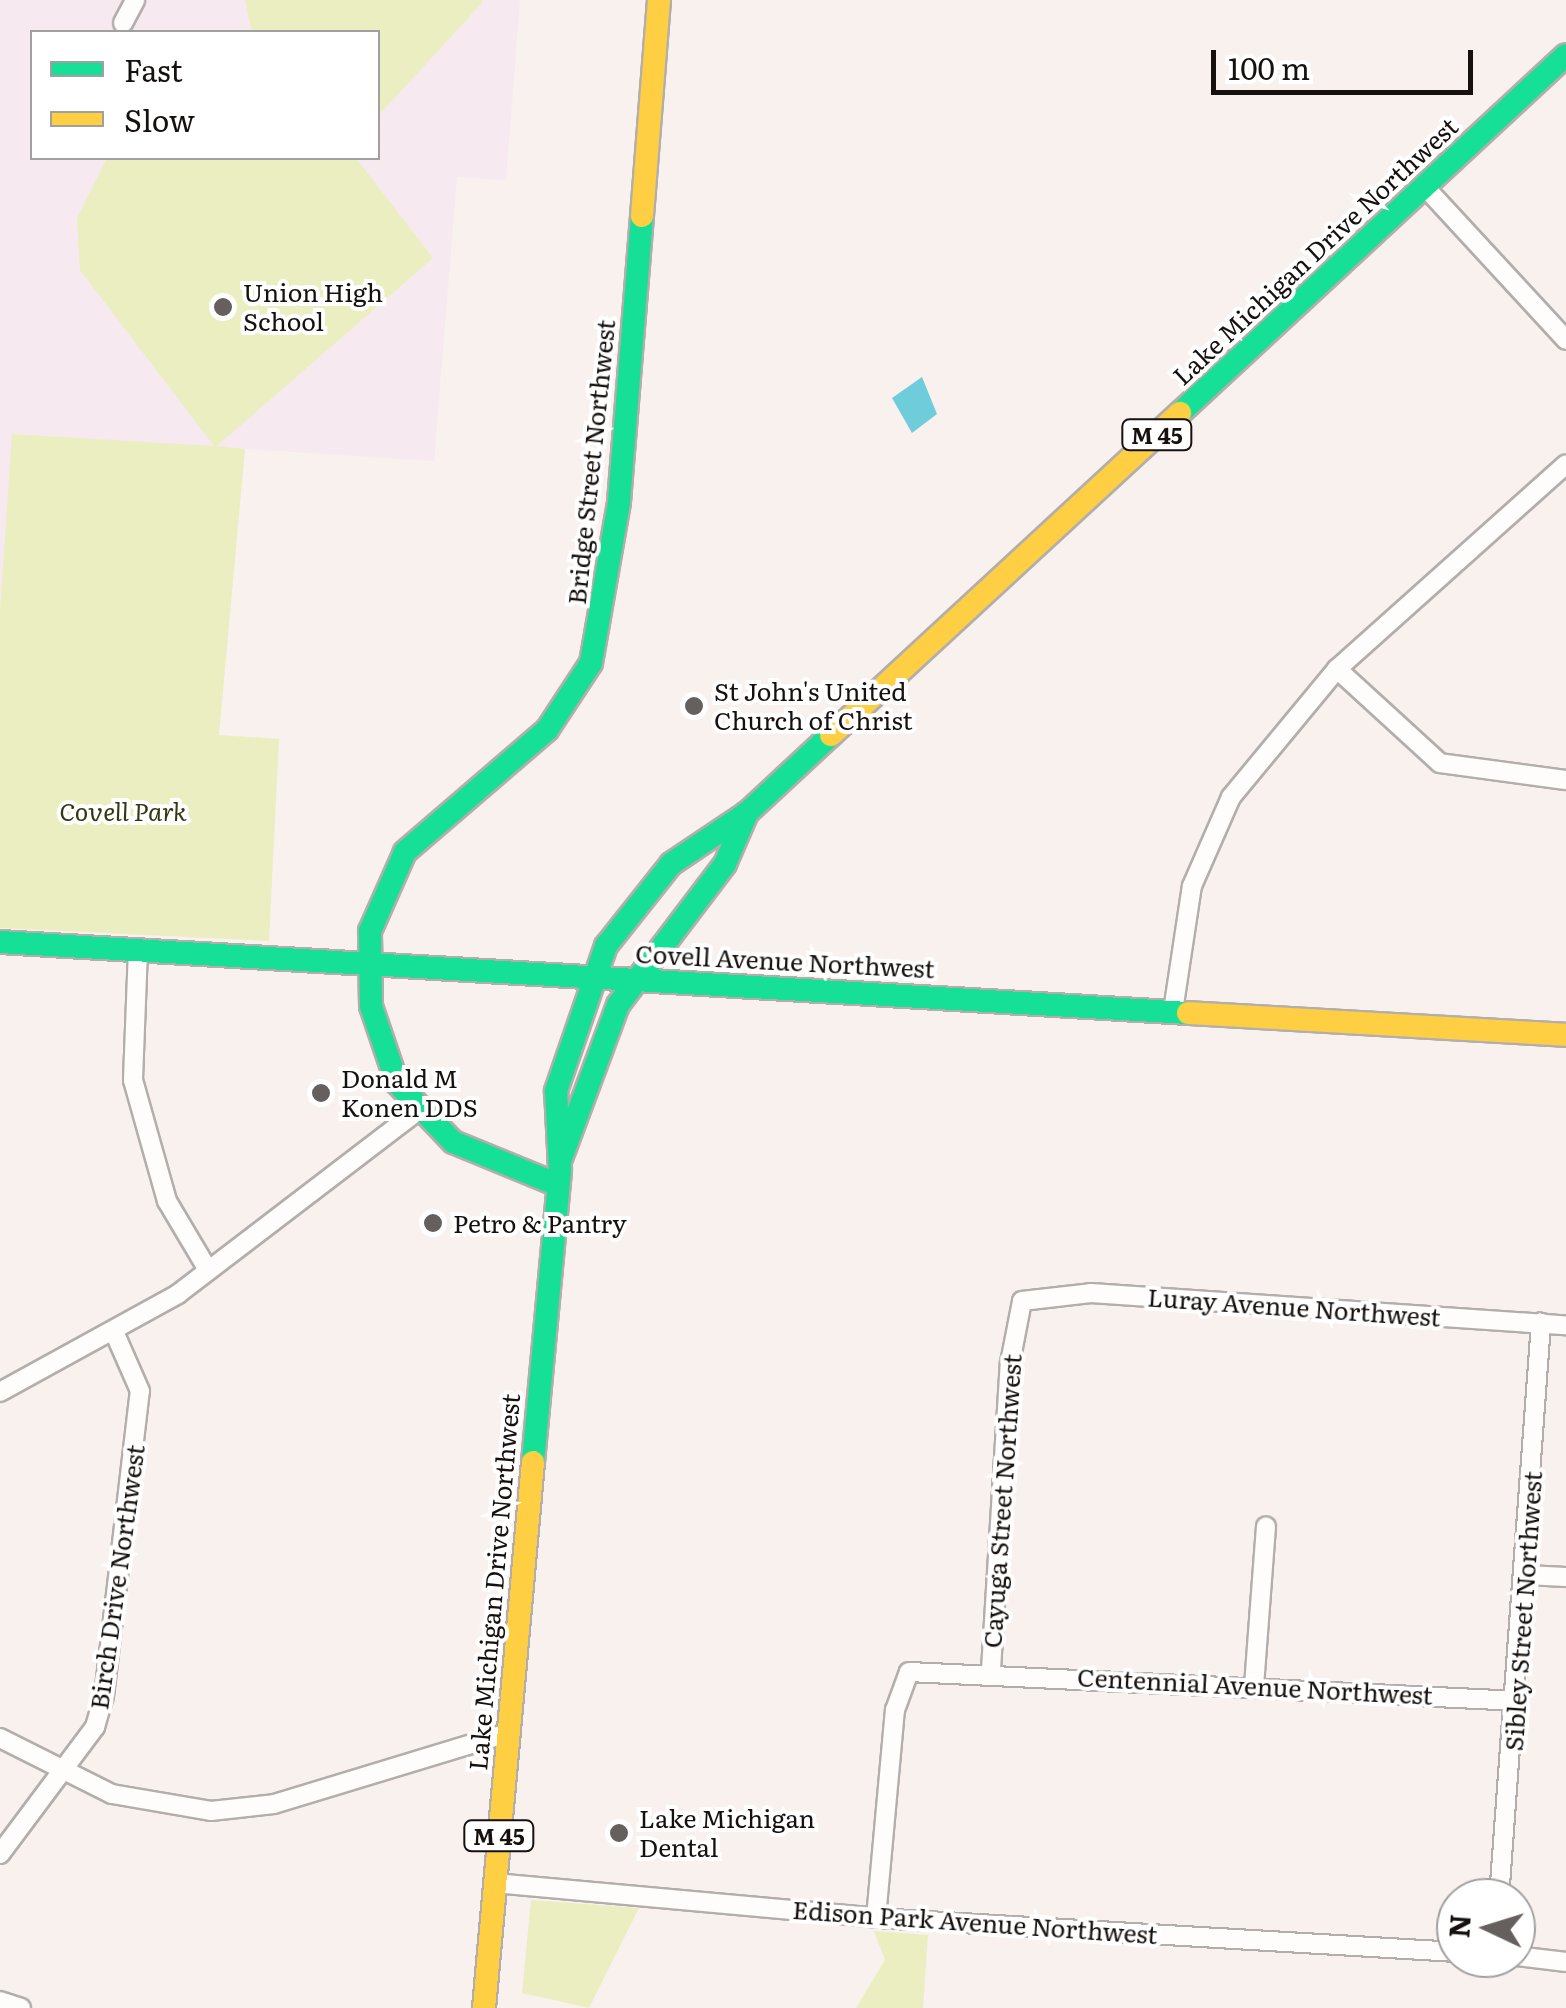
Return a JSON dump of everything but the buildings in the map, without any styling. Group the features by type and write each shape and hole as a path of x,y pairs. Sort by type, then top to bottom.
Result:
{"main road":[{"name":"Bridge Street Northwest","path":"418,1110 383,1053 368,962 375,908 405,852 547,730 595,651 620,502 659,0"},
{"name":"Lake Michigan Drive Northwest","path":"484,2008 559,1173 556,1091 594,976 671,864 748,813 1566,55"},
{"name":"Lake Michigan Drive Northwest","path":"559,1173 579,1128 595,1056 634,980 725,864 748,813"},
{"name":"Covell Avenue Northwest","path":"0,942 1566,1035"},
{"path":"418,1110 496,1166 559,1173"}],"street":[{"path":"123,23 135,0"},
{"path":"1425,187 1566,340"},
{"path":"1173,1011 1208,838 1272,742 1338,669 1566,464"},
{"path":"1338,669 1440,763 1566,780"},
{"path":"138,948 132,1080 167,1201 208,1270"},
{"path":"0,1392 115,1334 208,1270 418,1110"},
{"name":"Luray Avenue Northwest","path":"1022,1301 1091,1293 1566,1325"},
{"name":"Cayuga Street Northwest","path":"876,1918 899,1687 922,1668 991,1670 1010,1363 1022,1301"},
{"name":"Sibley Street Northwest","path":"1501,1878 1519,1700 1541,1323"},
{"name":"Birch Drive Northwest","path":"0,1854 64,1772 104,1696 138,1419 134,1362 115,1334"},
{"path":"1254,1686 1266,1526"},
{"path":"1526,1575 1566,1577"},
{"name":"Centennial Avenue Northwest","path":"991,1670 1519,1700"},
{"path":"0,1738 64,1772 150,1805 211,1811 274,1804 507,1733"},
{"name":"Edison Park Avenue Northwest","path":"495,1883 876,1918 1436,1951"},
{"path":"1536,1958 1566,1962"},
{"path":"0,2001 21,2008"}],"shaded area":[{"name":"Union High School","path":"0,0 520,0 506,180 457,177 434,461 13,434 0,609"}],"green space":[{"path":"245,0 482,0 380,114 380,30 252,30"},
{"name":"Covell Park","path":"106,160 358,160 433,258 217,446 245,449 219,735 279,739 269,941 0,928 0,609 12,434 214,446 80,270 77,218"},
{"path":"531,1900 639,1908 589,2008 522,1993"},
{"path":"874,1931 928,1935 923,2008 856,2008 885,1960"}],"water":[{"path":"922,377 937,414 912,433 892,398"}],"traffic: fast":[{"path":"1180,413 1566,55"},
{"path":"558,1185 453,1142 397,1083 371,1006 370,931 405,852 547,730 591,663 619,502 642,216"},
{"path":"533,1462 560,1169 556,1091 606,946 671,864 747,813 831,735"},
{"path":"560,1161 618,1005 725,864 747,813"},
{"path":"0,942 1188,1013"}],"traffic: slow":[{"path":"642,216 659,0"},
{"path":"831,735 1180,413"},
{"path":"1188,1013 1566,1035"},
{"path":"484,2008 533,1462"}],"place":[{"name":"Union High School","path":"223,307"},
{"name":"St John's United Church of Christ","path":"694,706"},
{"name":"Donald M Konen DDS","path":"321,1093"},
{"name":"Petro & Pantry","path":"433,1223"},
{"name":"Lake Michigan Dental","path":"619,1833"}]}
